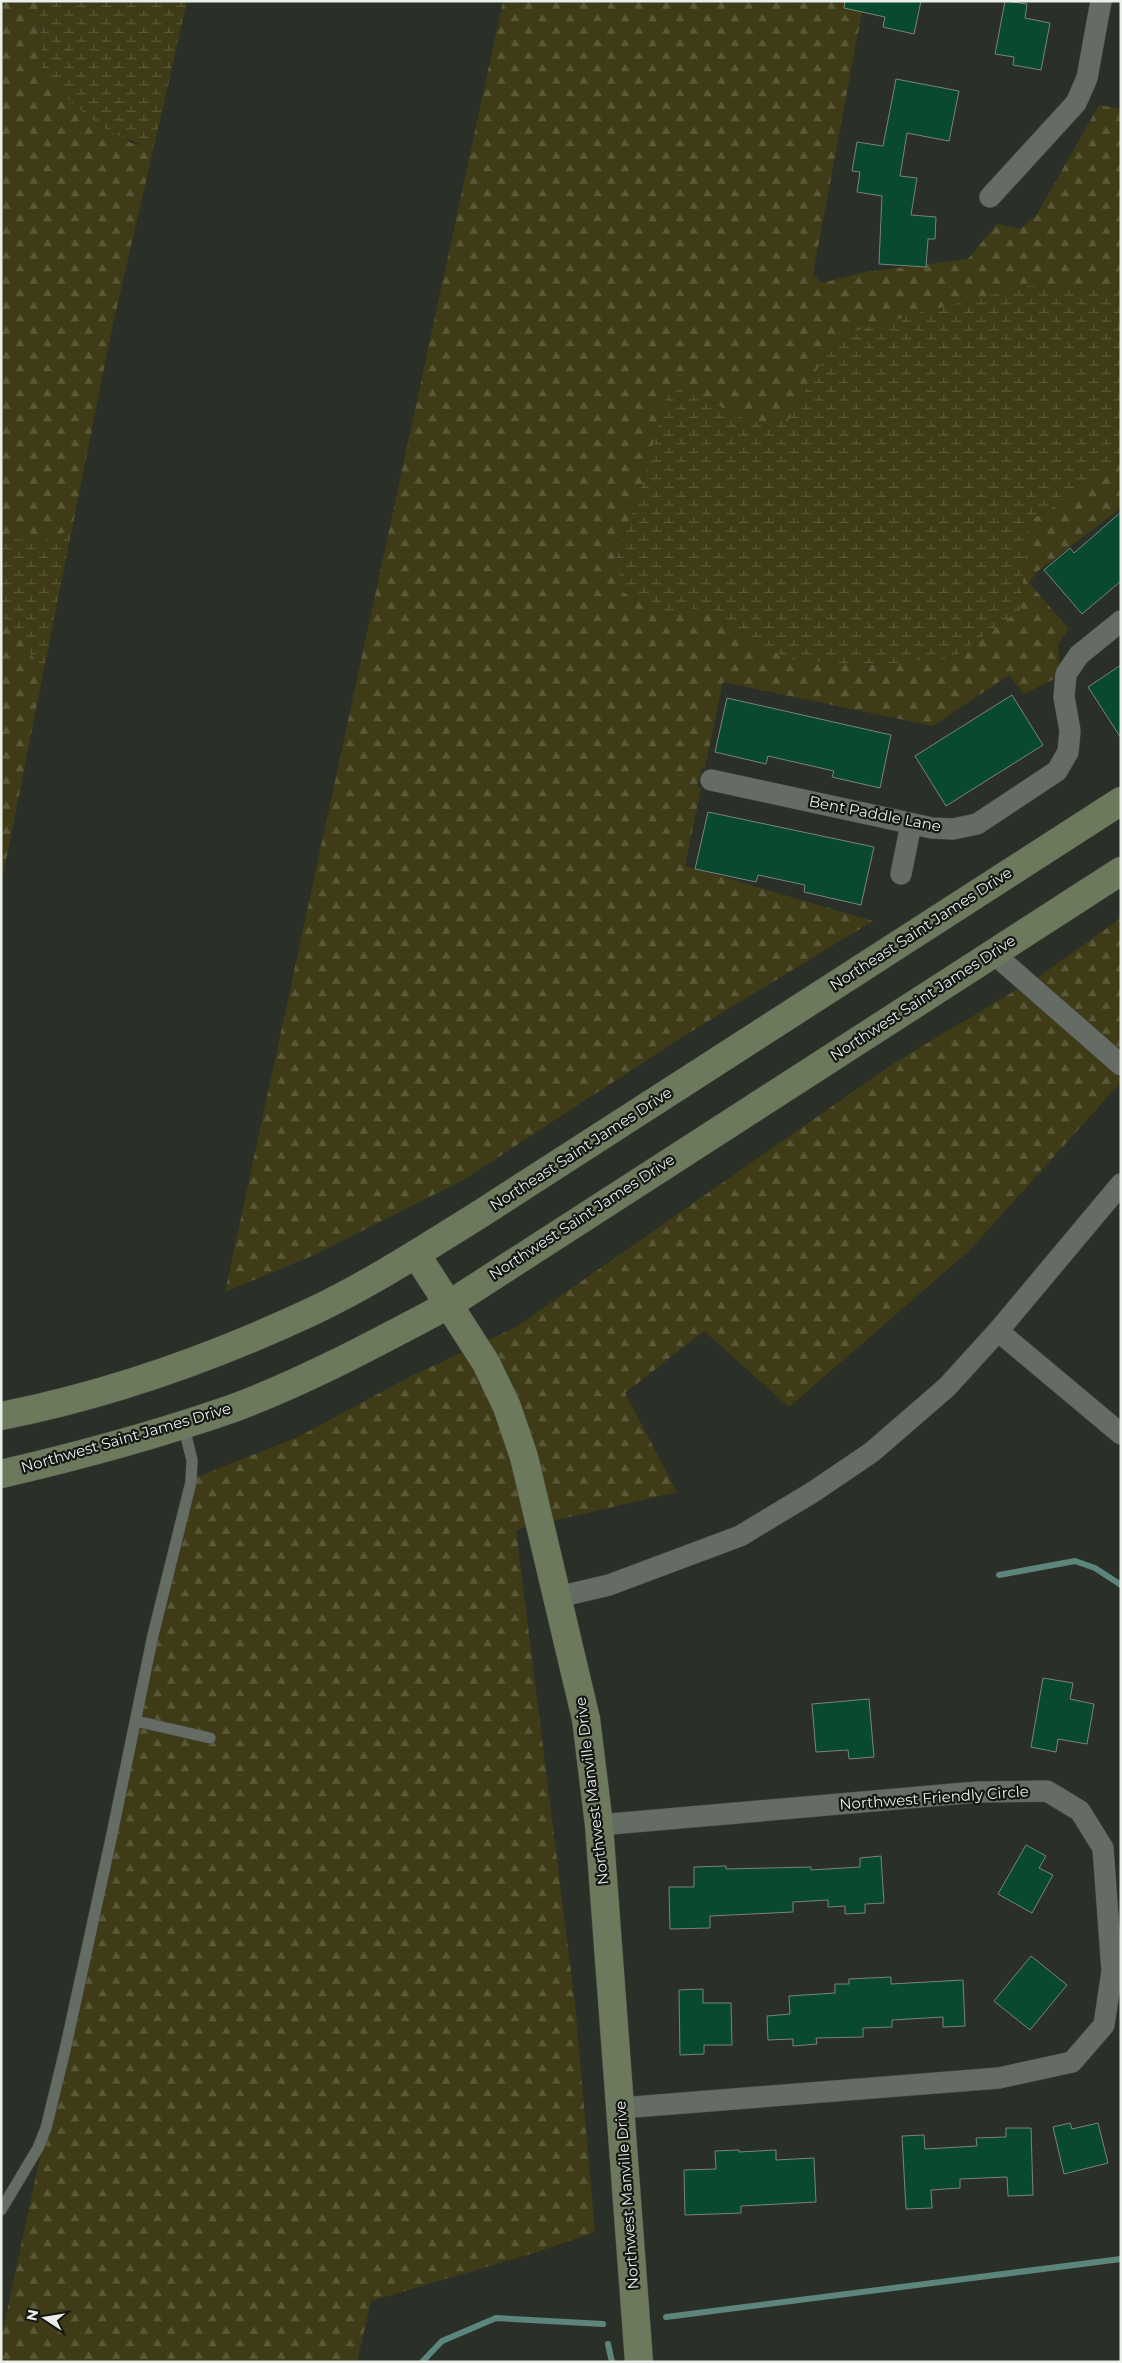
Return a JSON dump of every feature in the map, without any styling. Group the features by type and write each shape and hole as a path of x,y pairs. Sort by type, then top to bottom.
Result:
{"main road":[{"name":"Northeast Saint James Drive","path":"1,1416 141,1378 216,1352 314,1310 416,1254 1121,801"},
{"name":"Northwest Saint James Drive","path":"1,1474 74,1457 232,1408 342,1361 450,1304 1121,871"},
{"name":"Northwest Manville Drive","path":"416,1254 450,1304 486,1363 507,1407 524,1457 586,1719 599,1825 639,2362"}],"street":[{"path":"990,197 1076,104 1088,78 1101,1"},
{"name":"Bent Paddle Lane","path":"711,780 932,828 953,829 977,824 1057,771 1068,752 1070,731 1064,697 1066,674 1079,655 1121,621"},
{"path":"901,874 911,824"},
{"path":"993,953 1121,1065"},
{"path":"558,1597 609,1585 740,1536 813,1492 872,1452 947,1386 998,1331 1121,1184"},
{"path":"998,1331 1121,1434"},
{"name":"Northwest Friendly Circle","path":"599,1825 977,1792 1047,1791 1080,1811 1103,1848 1112,1971 1104,2025 1072,2062 999,2078 620,2108"}],"lane":[{"path":"1,2210 38,2148 46,2128 65,2050 153,1635 191,1482 192,1460 183,1424"},
{"path":"136,1721 210,1738"}],"green space":[{"path":"1,1 39,1 43,75 131,143 154,147 113,324 72,529 44,541 1,538"},
{"path":"39,1 187,1 154,147 120,136 106,129 80,110 43,75"},
{"path":"503,1 864,1 813,274 822,283 865,272 968,259 997,224 1020,229 1036,216 1099,105 1121,109 1121,290 1028,286 841,335 816,371 788,421 750,423 706,399 663,407 643,482 616,559 623,592 663,615 703,606 740,638 794,660 877,665 954,657 1020,610 1029,521 1084,489 1121,455 1121,508 1038,571 1029,583 1069,629 1058,644 1059,664 1054,679 1024,694 1009,675 933,726 723,682 705,768 702,767 697,787 701,788 685,866 873,921 679,1039 465,1179 314,1255 225,1292"},
{"path":"1028,286 1121,290 1121,455 1084,489 1029,521 1020,610 954,657 877,665 794,660 740,638 703,606 663,615 623,592 616,559 643,482 663,407 671,388 706,399 750,422 788,421 816,371 841,335 922,312"},
{"path":"72,529 43,674 25,643 5,619 1,618 1,538 44,541"},
{"path":"1,618 5,619 25,643 43,674 1,886"},
{"path":"1121,918 1121,1051 1037,978"},
{"path":"1018,989 1121,1079 1121,1082 969,1251 789,1407 704,1331 625,1393 677,1492 552,1521 486,1341 516,1327 894,1063"},
{"path":"465,1351 496,1410 513,1459 529,1526 516,1530 575,2004 595,2232 534,2253 371,2301 357,2362 1,2362 1,2339 185,1482 300,1436 407,1378"}],"building":[{"path":"845,1 921,1 914,34 883,27 885,17 844,8"},
{"path":"1005,1 1027,4 1025,18 1050,23 1041,70 1013,65 1014,57 995,54"},
{"path":"896,79 959,91 949,141 907,133 900,176 917,178 911,215 936,217 935,239 928,239 926,267 879,264 882,196 857,192 860,172 852,171 857,142 883,146"},
{"path":"1121,512 1121,581 1082,614 1044,570 1070,548 1074,553"},
{"path":"1121,665 1121,738 1088,687"},
{"path":"1012,695 1043,745 946,806 915,756"},
{"path":"727,698 891,735 880,788 832,777 834,771 768,756 766,764 715,752"},
{"path":"708,812 874,847 861,905 804,892 805,885 758,875 756,882 695,869"},
{"path":"1043,1678 1073,1683 1070,1699 1094,1704 1087,1744 1058,1739 1056,1752 1031,1747"},
{"path":"869,1699 874,1757 849,1759 848,1750 816,1752 812,1704"},
{"path":"1026,1845 1046,1856 1039,1868 1053,1875 1032,1913 998,1894"},
{"path":"881,1856 884,1903 865,1904 865,1913 845,1914 845,1906 828,1907 828,1900 793,1902 793,1912 710,1916 710,1928 670,1929 669,1887 694,1887 694,1867 726,1866 726,1869 811,1867 811,1870 860,1867 860,1858"},
{"path":"1031,1956 1067,1985 1030,2030 994,2001"},
{"path":"891,1977 891,1984 963,1980 965,2026 943,2027 943,2017 892,2020 892,2027 863,2028 863,2037 816,2038 817,2044 793,2046 793,2039 768,2040 767,2016 790,2014 789,1996 835,1993 835,1984 849,1984 849,1979"},
{"path":"703,1989 703,2003 731,2003 732,2045 704,2045 704,2054 680,2055 679,1990"},
{"path":"1070,2123 1072,2129 1098,2123 1108,2163 1064,2174 1053,2127"},
{"path":"1006,2128 1031,2128 1033,2195 1008,2196 1007,2177 960,2179 960,2188 931,2190 932,2208 906,2209 902,2136 924,2135 925,2149 977,2146 976,2138 1006,2137"},
{"path":"739,2150 739,2152 776,2150 776,2160 814,2158 816,2202 741,2206 741,2213 685,2215 684,2170 716,2169 715,2151"}],"waterway":[{"path":"999,1575 1075,1561 1095,1568 1121,1585"},
{"path":"666,2317 1121,2259"},
{"path":"422,2362 442,2341 496,2318 603,2324"},
{"path":"608,2344 612,2362"}]}
